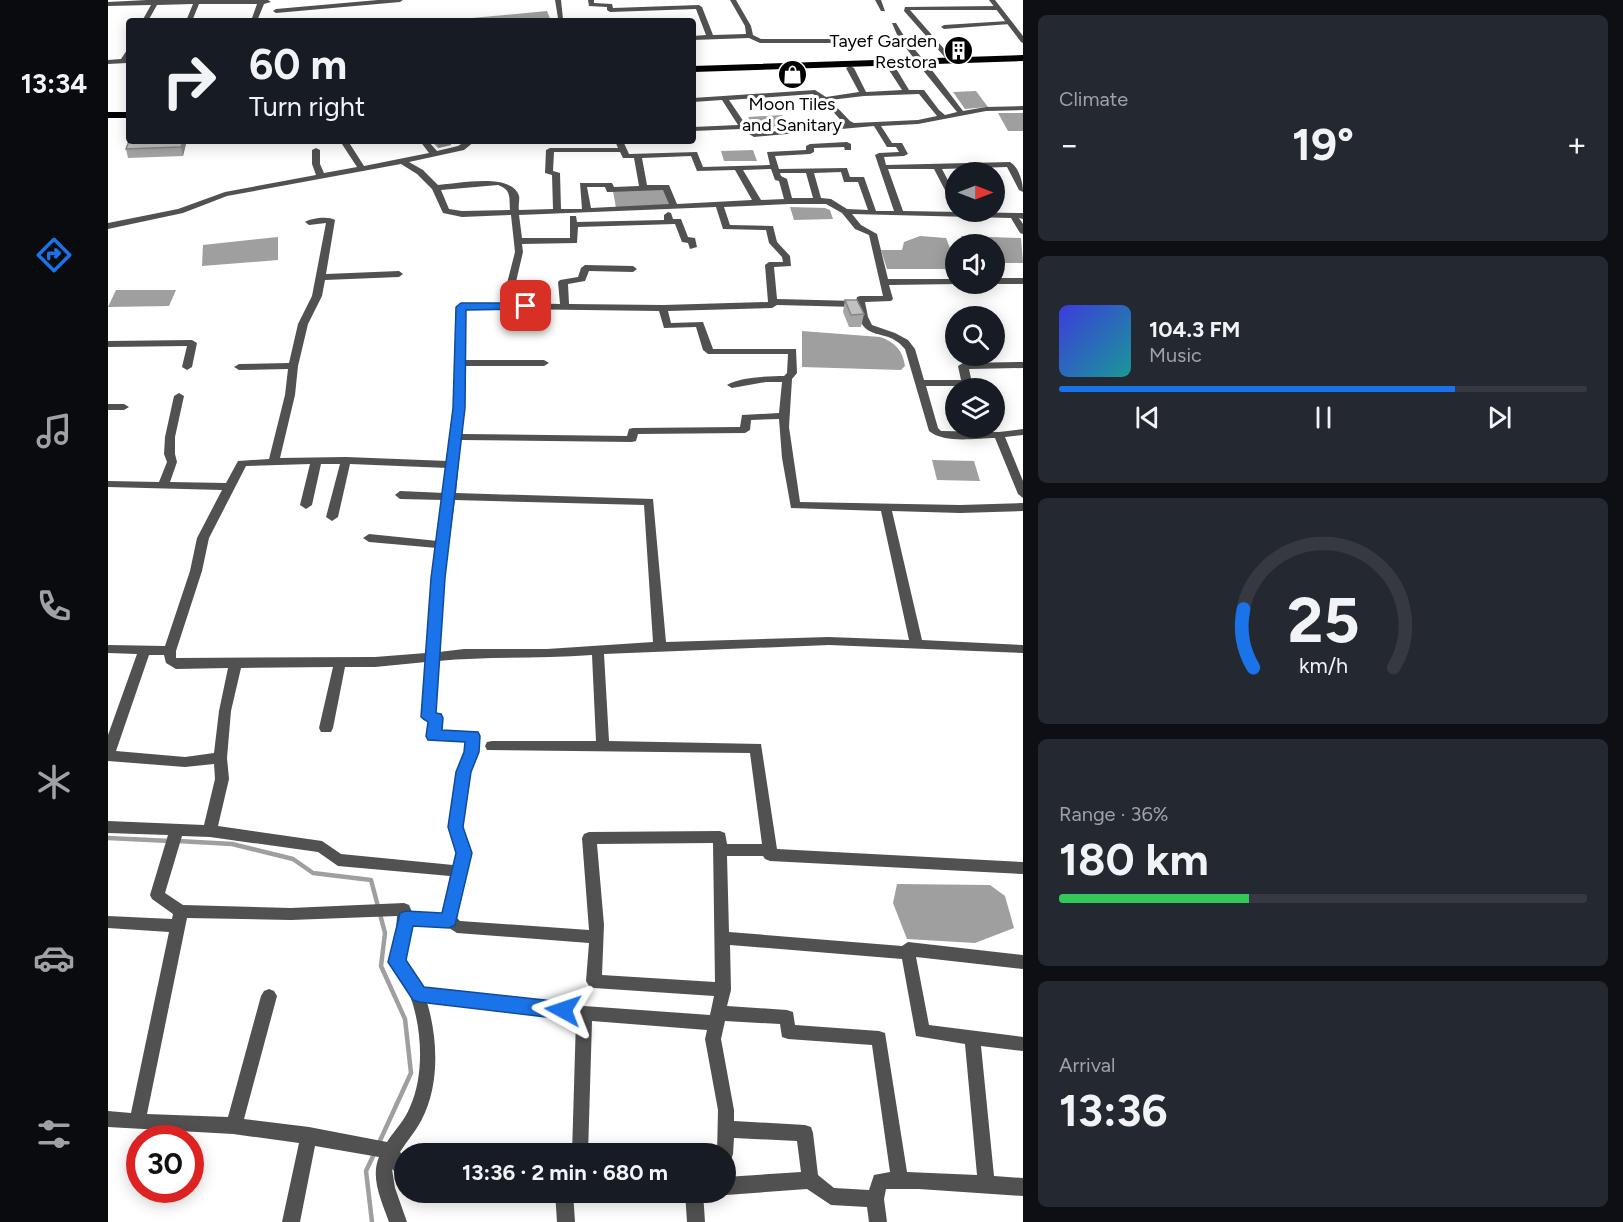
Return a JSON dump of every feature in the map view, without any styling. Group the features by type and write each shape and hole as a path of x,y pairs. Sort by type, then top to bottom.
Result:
{"highway":[{"path":"696,71 891,67 950,61 1023,58"},
{"path":"696,71 783,64 1023,64"},
{"path":"108,110 126,110"},
{"path":"108,116 126,115"}],"street":[{"path":"276,11 400,0"},
{"path":"558,0 561,18"},
{"path":"591,0 591,5 610,5 610,10 699,7 710,37"},
{"path":"733,0 748,26 750,36"},
{"path":"878,0 883,10"},
{"path":"992,0 1023,41"},
{"path":"146,18 151,2"},
{"path":"190,18 197,2"},
{"path":"256,18 266,2"},
{"path":"108,4 266,2 280,18"},
{"path":"950,61 906,10 907,8 997,8"},
{"path":"944,27 1008,23"},
{"path":"894,24 901,37 961,113"},
{"path":"696,38 750,36 760,41 843,41"},
{"path":"108,62 126,61"},
{"path":"891,67 906,91"},
{"path":"850,68 864,94"},
{"path":"696,99 815,92 834,106 847,123 853,125"},
{"path":"824,99 864,94 921,92 936,112 943,117"},
{"path":"723,97 743,126 754,135 853,125 877,125 961,113 1023,108"},
{"path":"877,125 890,145 899,145 904,154 879,155 899,213"},
{"path":"696,129 743,126"},
{"path":"346,144 362,169"},
{"path":"426,144 434,153"},
{"path":"108,226 180,212 225,194 402,161 461,148 467,144"},
{"path":"621,144 626,156 694,154 700,169 844,170 847,180 861,179 873,213"},
{"path":"789,201 783,179 778,178 770,154 810,152 810,146 847,144 848,148"},
{"path":"316,150 316,164 321,177"},
{"path":"557,211 555,174 549,173 550,150 624,150"},
{"path":"638,156 643,188"},
{"path":"402,161 420,172 436,188 446,211 462,214 586,211 719,202 828,201 845,211 858,227 873,234 888,299 860,299 866,324 872,330 898,335 906,341 921,383 933,429 938,433 945,433"},
{"path":"883,168 1010,164 1023,190"},
{"path":"937,167 945,182"},
{"path":"738,168 757,201"},
{"path":"809,171 818,201"},
{"path":"436,188 498,183 508,186 515,196 519,252 506,306"},
{"path":"586,211 583,185 609,184 610,190 666,188 671,207 669,222"},
{"path":"449,920 464,853 456,827 463,772 471,752 473,736 434,736 436,718 428,717 443,545 454,465 461,307 772,306 769,265 788,264 786,256 773,243 770,228 726,227 719,202"},
{"path":"517,241 574,241 573,211"},
{"path":"845,211 945,214"},
{"path":"1019,217 1023,231"},
{"path":"274,462 290,395 293,366 303,324 318,296 331,220 309,222"},
{"path":"574,225 678,221 685,240 692,240 693,247"},
{"path":"565,306 564,282 582,279 585,268 633,269"},
{"path":"321,277 399,274"},
{"path":"1005,282 1023,281"},
{"path":"884,282 945,282"},
{"path":"773,302 861,304"},
{"path":"699,307 700,324 708,350 711,352 793,351 792,373 787,379 784,448 795,505 960,509 1023,507"},
{"path":"663,308 667,326 700,324"},
{"path":"108,344 192,343 187,368"},
{"path":"460,363 544,363"},
{"path":"921,383 968,383 963,366 1023,365"},
{"path":"239,367 293,366"},
{"path":"732,385 766,379 787,379"},
{"path":"164,484 172,462 169,443 179,396"},
{"path":"108,407 124,407"},
{"path":"455,437 632,439 633,431 746,430 746,417 784,416"},
{"path":"1005,434 1023,432"},
{"path":"1000,438 1019,476 1023,494"},
{"path":"454,465 346,460 242,463 203,538 196,571 170,651 170,660 176,663 235,665 397,662 464,654 829,641 1023,649"},
{"path":"332,517 346,460"},
{"path":"306,505 316,461"},
{"path":"108,484 230,487"},
{"path":"400,495 649,502 660,647"},
{"path":"885,506 916,643"},
{"path":"369,538 443,545"},
{"path":"108,649 170,651"},
{"path":"598,650 603,746"},
{"path":"144,651 108,755 185,762 220,758"},
{"path":"326,728 340,662"},
{"path":"210,831 222,779 220,758 225,711 235,665"},
{"path":"492,746 756,748 770,855 1023,868"},
{"path":"108,827 210,831 322,847 338,860 458,872"},
{"path":"177,830 157,895 180,918"},
{"path":"723,990 594,981 596,937 589,838 720,837 723,990 713,1039 726,1110 725,1143"},
{"path":"721,850 770,850"},
{"path":"108,922 404,909 406,918 403,941 396,962 403,968 419,994 426,1053 425,1088 416,1113 383,1168 398,1222"},
{"path":"137,1122 180,918"},
{"path":"406,918 449,920 458,927 596,937"},
{"path":"722,938 908,953"},
{"path":"1023,962 908,949 922,1030 1023,1044"},
{"path":"419,994 584,1012 717,1018 787,1017 788,1032 879,1038 900,1181"},
{"path":"234,1126 269,996"},
{"path":"580,1143 584,1012"},
{"path":"972,1038 986,1185"},
{"path":"108,1119 197,1123 309,1135 384,1149 394,1158"},
{"path":"726,1129 805,1133 810,1180"},
{"path":"291,1222 309,1135"},
{"path":"736,1185 810,1180 831,1196 875,1199"},
{"path":"878,1222 875,1199 880,1181 1023,1187"},
{"path":"565,1203 566,1222"},
{"path":"695,1203 696,1222"}],"shaded area":[{"path":"547,11 550,18 472,18"},
{"path":"976,91 988,107 965,109 953,92"},
{"path":"998,113 1023,113 1023,131 1008,131"},
{"path":"782,115 790,127 757,130 748,117"},
{"path":"753,150 757,161 724,161 721,151"},
{"path":"664,188 670,206 616,208 613,191"},
{"path":"790,207 825,208 830,210 833,219 794,220"},
{"path":"920,236 945,238 945,269 887,269 881,250 902,250 904,242"},
{"path":"278,237 278,260 202,266 203,245"},
{"path":"1005,237 1021,238 1023,263 1005,263"},
{"path":"116,290 176,290 169,306 108,307"},
{"path":"802,331 880,337 897,348 905,366 901,370 802,367"},
{"path":"932,460 974,461 980,481 937,480"},
{"path":"897,884 990,885 1005,896 1014,928 975,943 907,939 893,903"}],"building":[{"path":"128,144 182,144 181,147 126,149"},
{"path":"845,300 857,300 864,314 851,315"}],"waterway":[{"path":"108,838 170,841"},
{"path":"178,841 232,844 293,859 313,873 371,880 385,933 381,966 405,1019 411,1073 378,1145"},
{"path":"372,1222 366,1171 375,1152"}],"place":[{"name":"Tayef Garden Restora","path":"958,51"},
{"name":"Moon Tiles and Sanitary","path":"792,75"}],"route":[{"path":"526,306 461,307 456,449 438,578 428,717 436,718 434,736 473,736 471,752 463,772 456,827 464,853 449,920 406,918 403,941 396,962 403,968 419,994 563,1010"}]}
